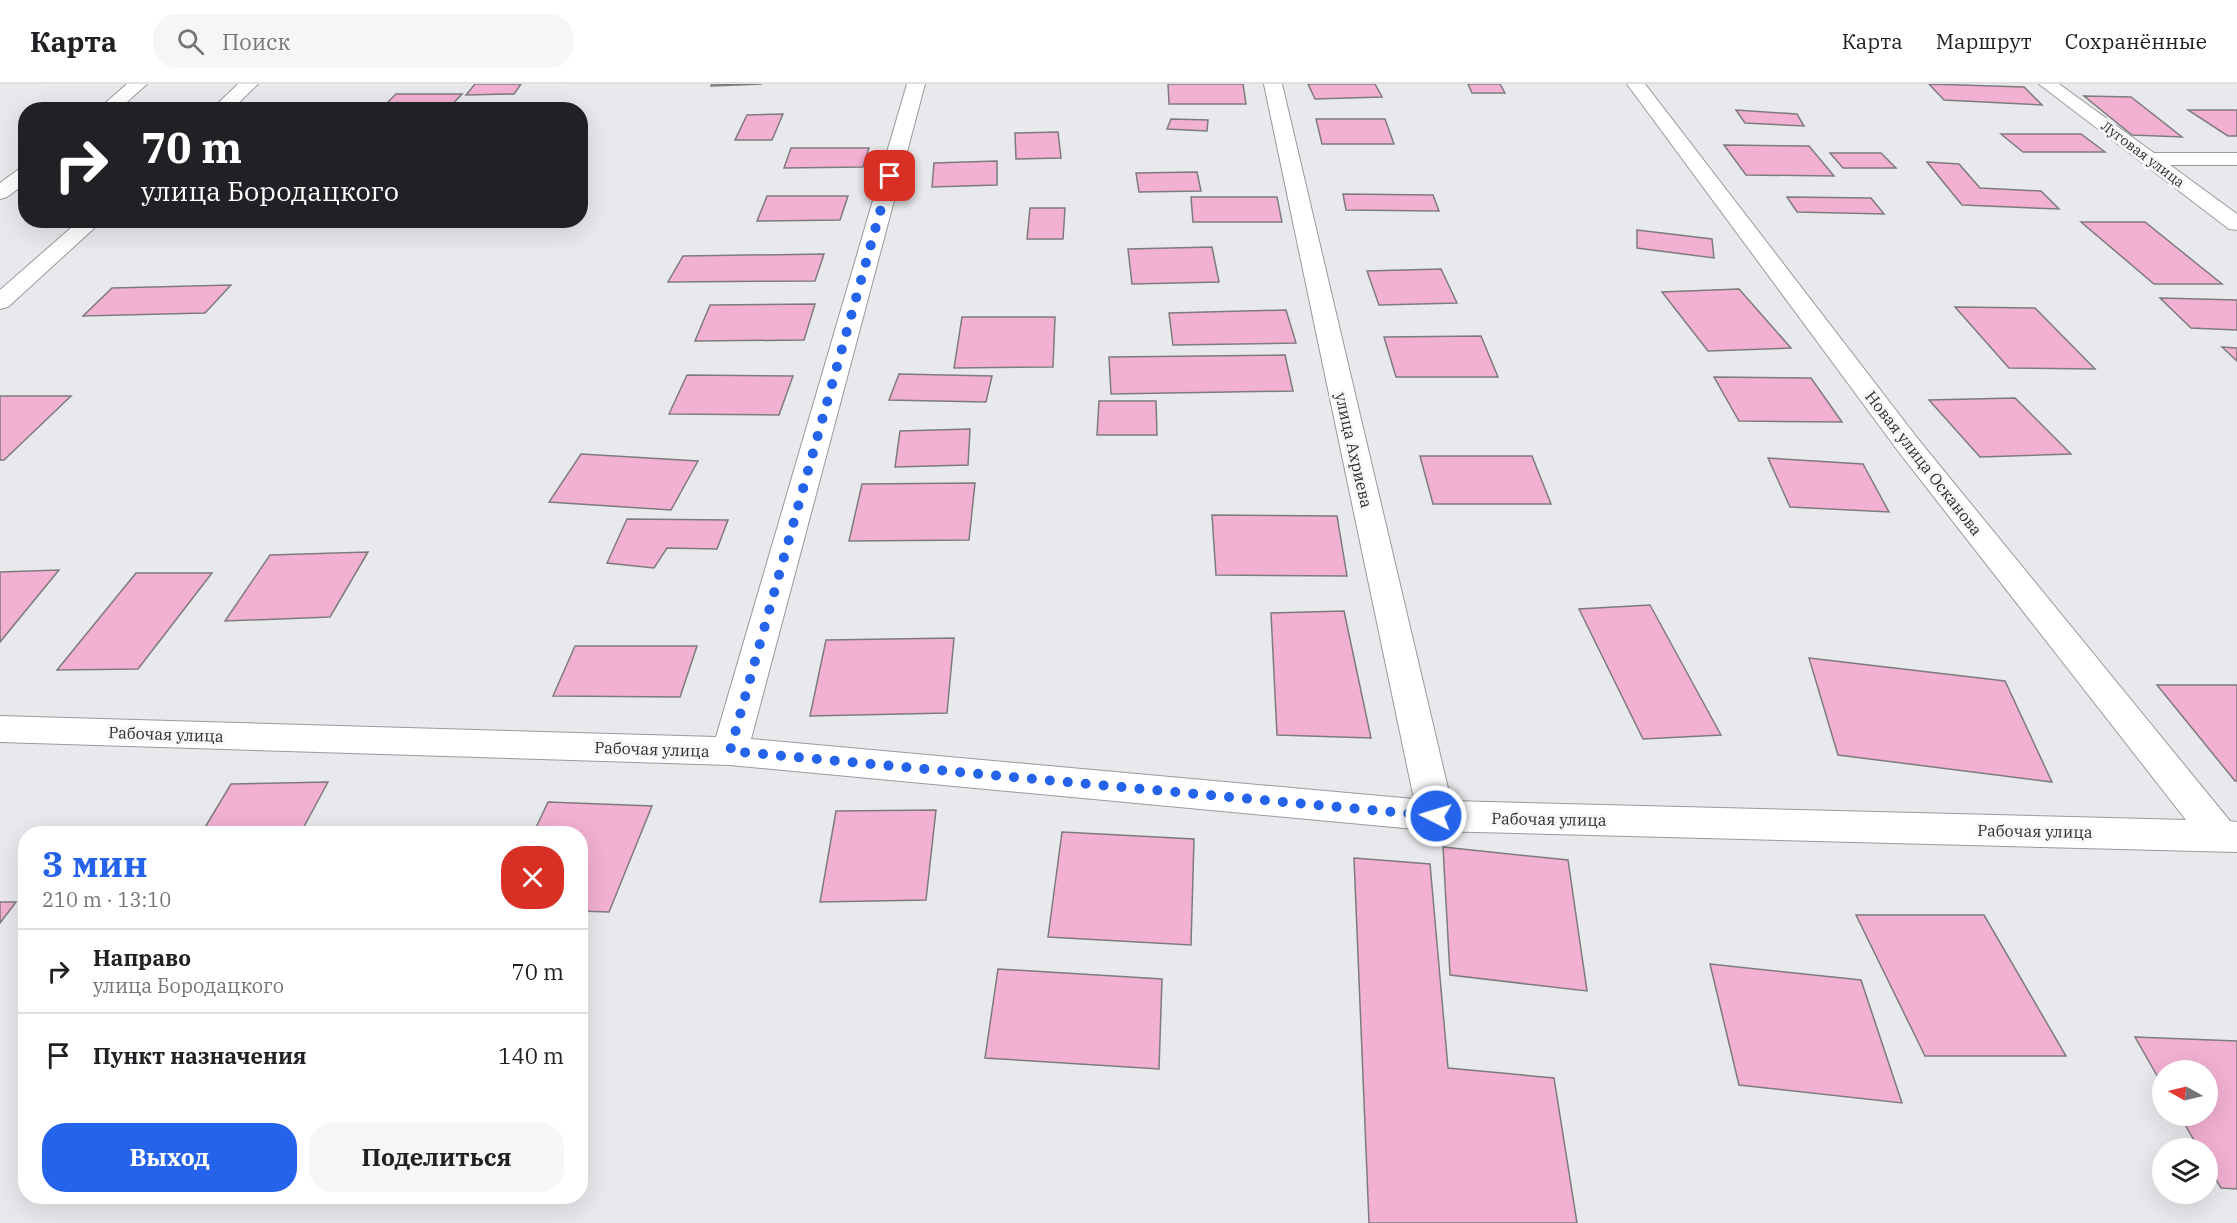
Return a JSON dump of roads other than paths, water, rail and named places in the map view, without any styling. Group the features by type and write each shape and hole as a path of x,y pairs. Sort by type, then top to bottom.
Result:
{"street":[{"path":"116,102 138,84"},
{"path":"229,102 249,84"},
{"path":"730,751 916,84"},
{"name":"улица Ахриева","path":"1273,84 1436,816"},
{"name":"Новая улица Осканова","path":"1636,84 1908,445 2228,836"},
{"name":"Луговая улица","path":"2048,84 2237,224"},
{"path":"2149,159 2237,159"},
{"path":"0,193 18,179"},
{"path":"0,302 84,228"},
{"name":"Рабочая улица","path":"0,729 730,751 1436,816 2228,836"}]}
